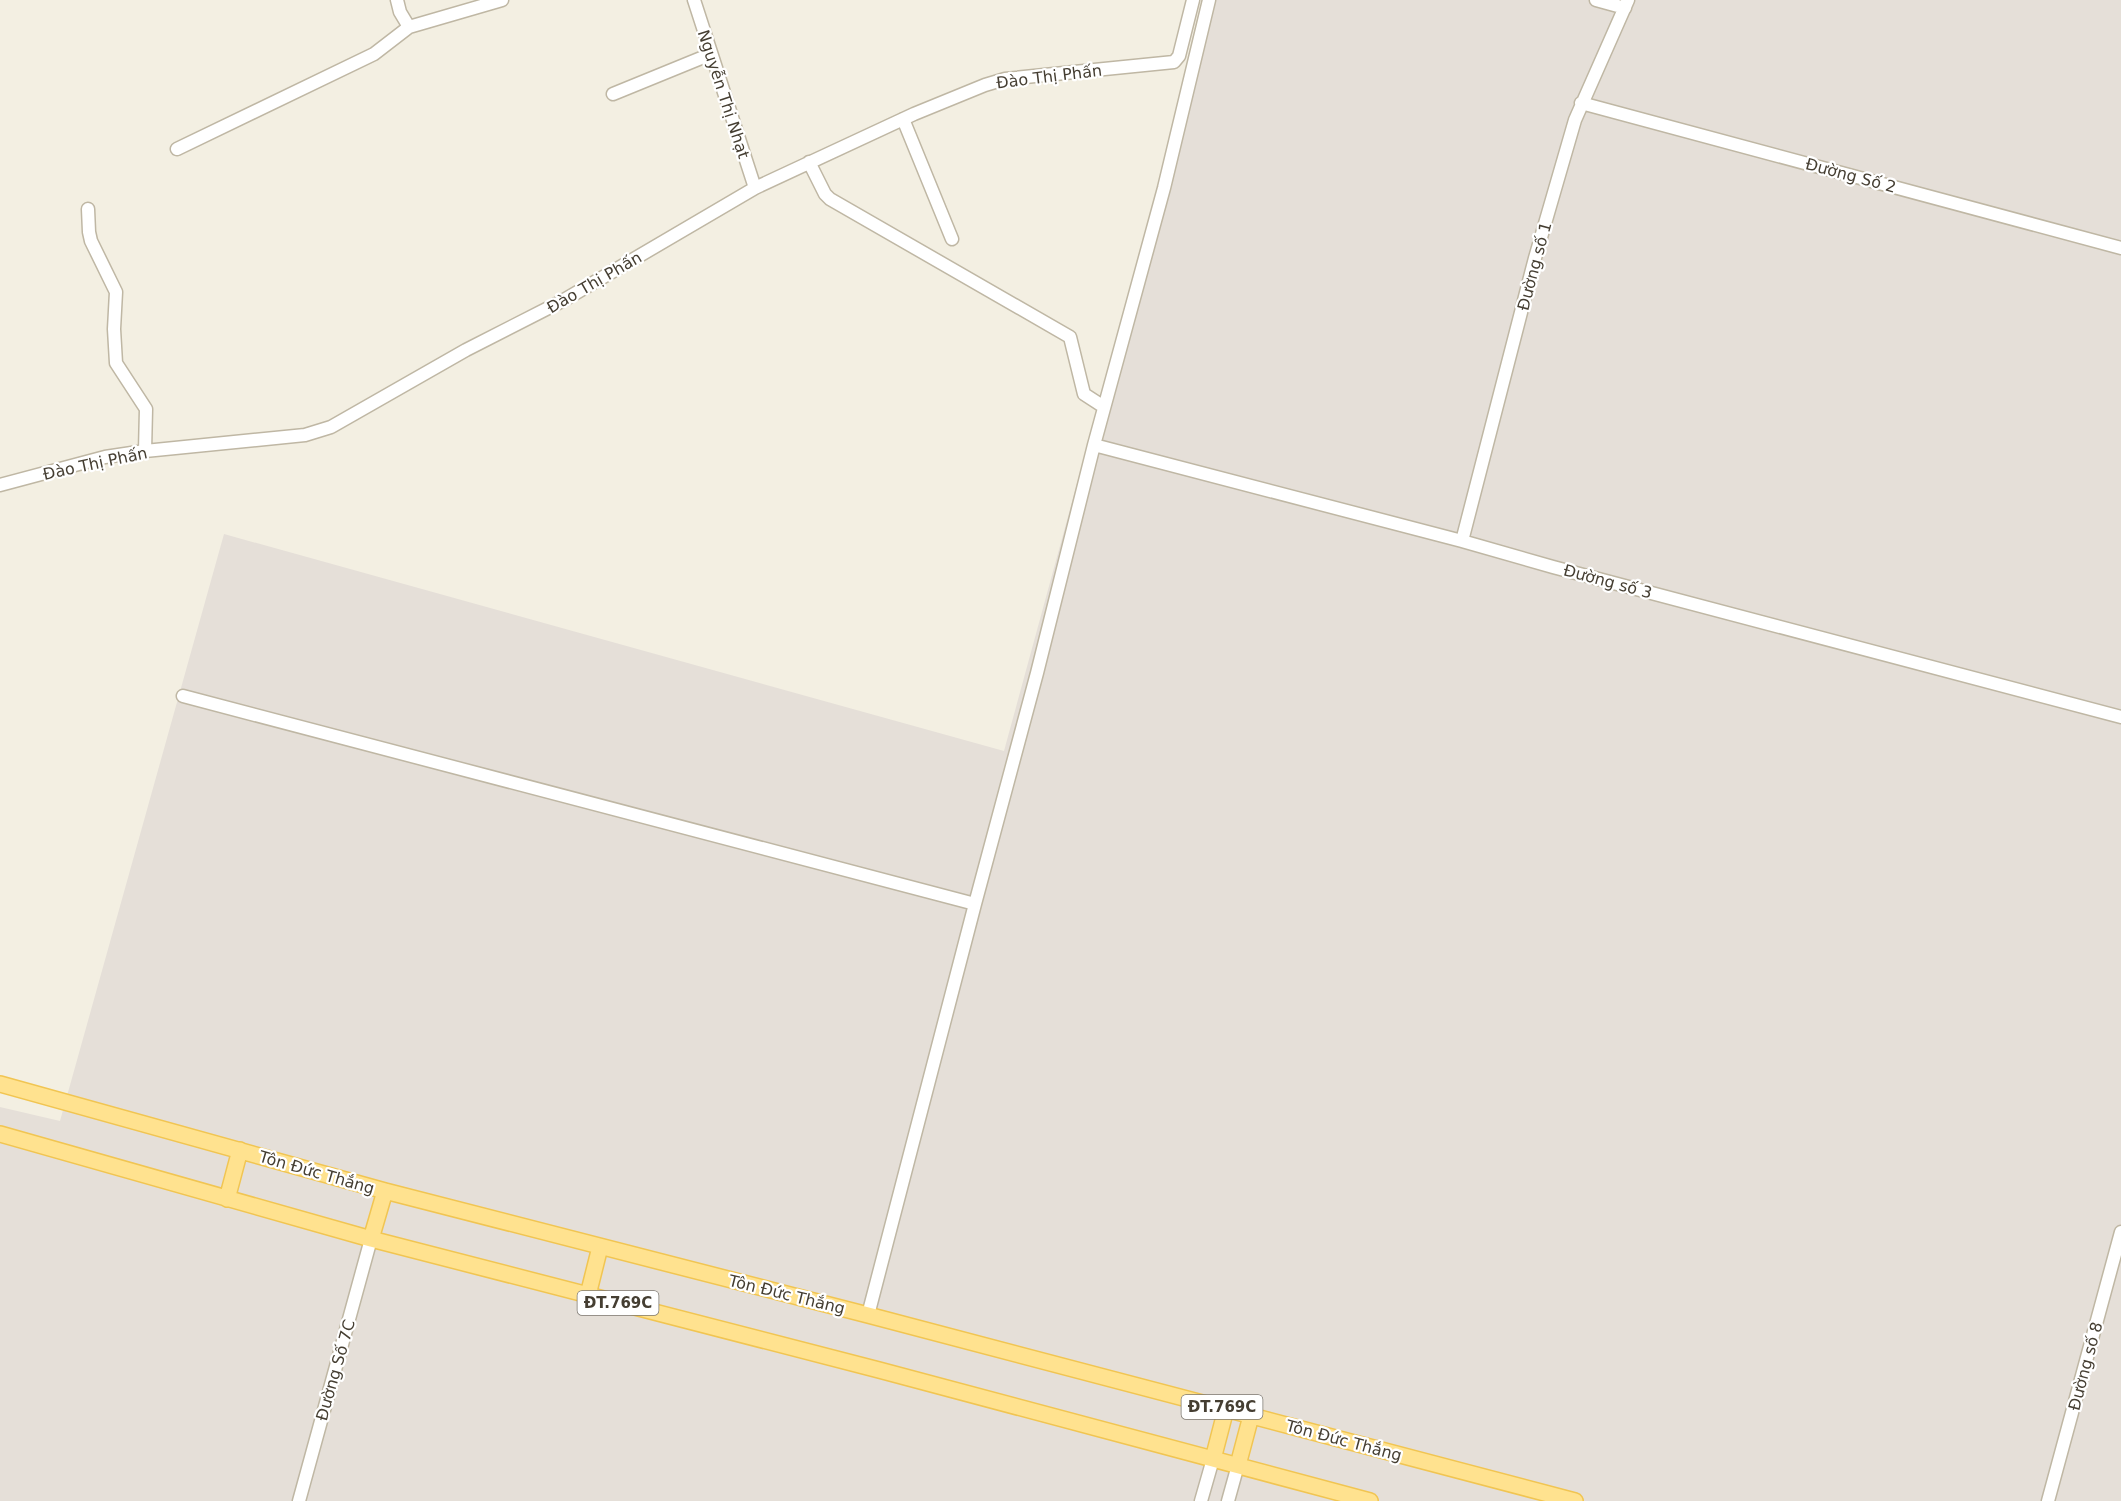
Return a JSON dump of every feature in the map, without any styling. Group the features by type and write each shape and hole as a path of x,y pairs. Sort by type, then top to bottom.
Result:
{"main road":[{"name":"Tôn Đức Thắng","path":"0,1084 385,1191 1226,1408 1575,1501"},
{"name":"ĐT.769C","path":"0,1134 371,1239 1370,1501"},
{"path":"226,1199 240,1150"},
{"path":"371,1239 385,1191"},
{"path":"588,1295 600,1247"},
{"path":"1213,1459 1226,1408"},
{"path":"1238,1465 1251,1416"}],"street":[{"path":"397,0 400,12 409,27"},
{"path":"177,149 374,54 409,27 502,0"},
{"name":"Nguyễn Thị Nhạt","path":"694,0 755,188"},
{"name":"Đào Thị Phấn","path":"0,485 105,457 305,435 331,427 466,350 564,300 755,188 903,119 977,88 1005,79 1174,62 1179,56 1193,0"},
{"path":"868,1315 1037,673 1094,445 1164,188 1209,0"},
{"path":"1596,0 1627,4"},
{"name":"Đường số 1","path":"1462,541 1559,171 1581,103 1627,4"},
{"path":"613,94 711,54"},
{"name":"Đường Số 2","path":"1581,103 2121,248"},
{"path":"903,119 952,239"},
{"path":"809,162 825,194 830,199 1070,337 1084,394 1104,407"},
{"path":"88,209 88,232 91,242 116,291 114,329 116,363 146,409 145,451"},
{"name":"Đường số 3","path":"1094,445 2121,717"},
{"path":"183,696 975,904"},
{"name":"Đường số 8","path":"2048,1501 2121,1232"},
{"name":"Đường Số 7C","path":"298,1501 371,1239"},
{"path":"1201,1501 1213,1459"},
{"path":"1228,1501 1238,1465"}],"shaded area":[{"path":"1209,0 2121,0 2121,1501 0,1501 0,1107 60,1121 224,534 1004,751"}]}
